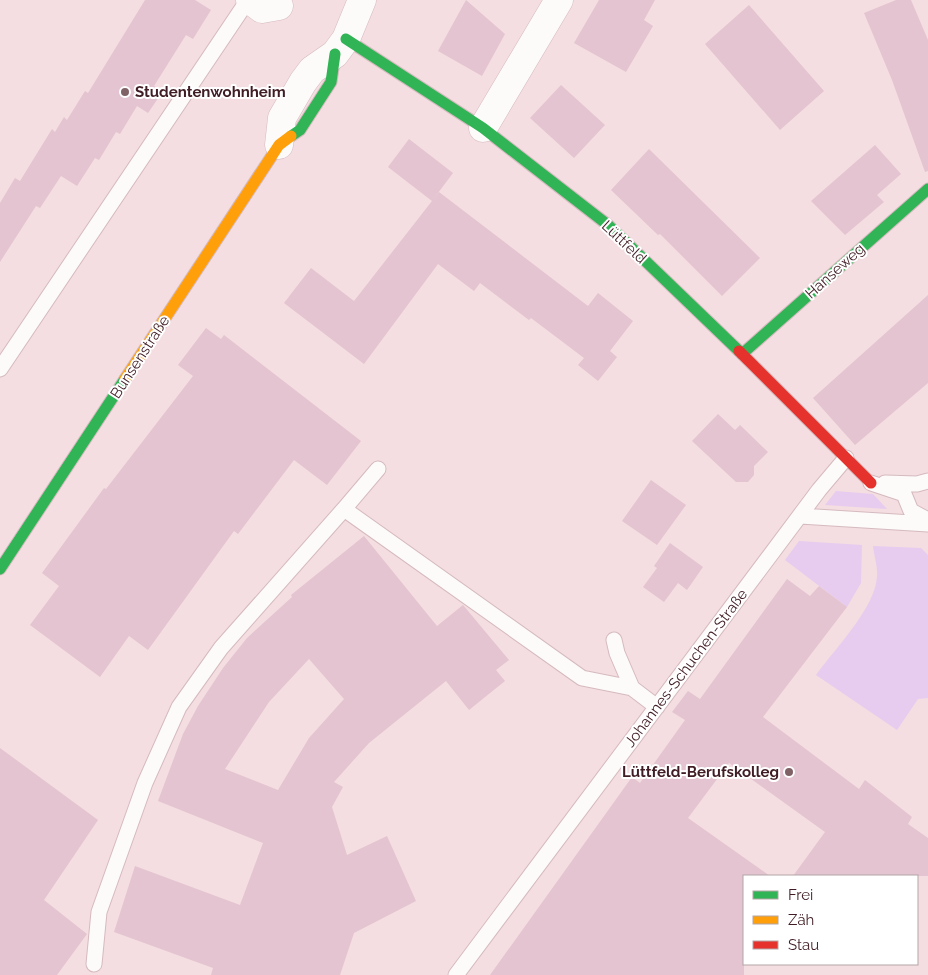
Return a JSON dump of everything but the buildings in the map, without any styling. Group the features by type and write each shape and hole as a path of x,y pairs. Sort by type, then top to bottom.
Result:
{"street":[{"path":"249,0 262,9 279,6"},
{"path":"341,46 362,0"},
{"path":"484,128 558,0"},
{"name":"Lüttfeld","path":"341,46 405,79 484,128 608,225 742,354 870,483"},
{"name":"Bunsenstraße","path":"4,553 279,145 282,118 303,82 312,70 341,46"},
{"name":"Hanseweg","path":"742,354 928,189"}],"lane":[{"path":"0,369 249,0"},
{"name":"Johannes-Schuchen-Straße","path":"456,975 800,516 846,458"},
{"path":"94,964 99,912 145,783 179,707 222,648 378,469"},
{"path":"870,483 917,484 928,480"},
{"path":"870,483 904,494 910,511 928,520"},
{"path":"344,509 582,678 632,688 657,707"},
{"path":"800,516 928,524"},
{"path":"614,640 617,653 632,688"}],"shaded area":[{"path":"836,491 873,494 887,509 825,505"},
{"path":"799,541 862,545 861,583 847,607 785,560"},
{"path":"873,546 921,548 928,555 928,698 918,699 897,730 816,675 862,615 875,589 877,577"}],"traffic: fast":[{"path":"346,39 483,128 608,225 739,351"},
{"path":"291,136 300,130 331,82 335,54"},
{"path":"742,354 928,189"},
{"path":"0,569 125,379"}],"traffic: slow":[{"path":"125,379 279,145 291,136"}],"traffic: jam":[{"path":"739,351 871,483"}],"place":[{"name":"Studentenwohnheim","path":"125,92"},
{"name":"Lüttfeld-Berufskolleg","path":"789,772"}]}
